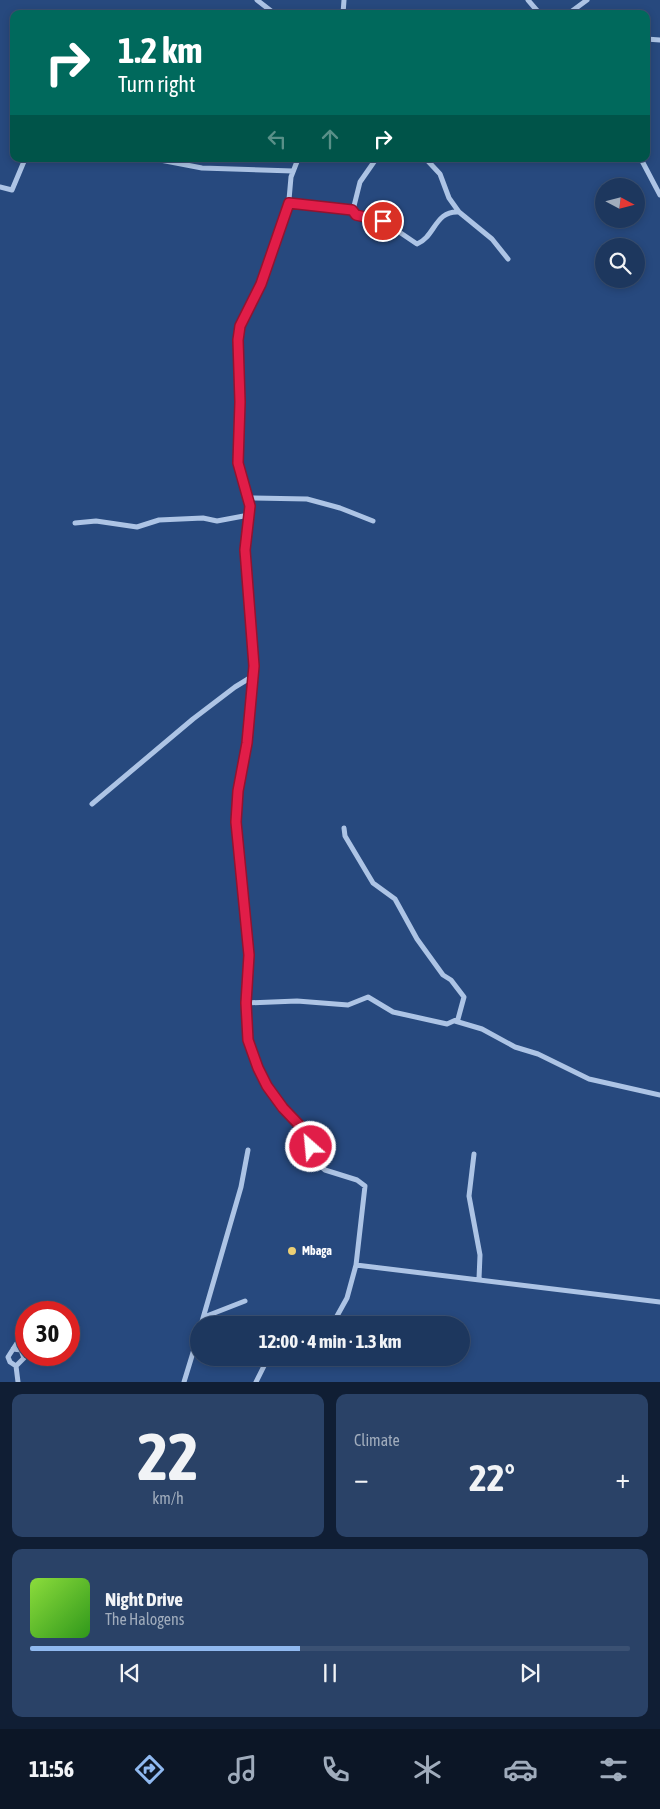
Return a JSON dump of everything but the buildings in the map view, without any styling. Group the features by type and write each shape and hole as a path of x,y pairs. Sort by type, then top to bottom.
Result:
{"street":[{"path":"257,0 270,10"},
{"path":"528,0 537,10"},
{"path":"573,10 587,0"},
{"path":"0,187 12,190 24,162"},
{"path":"171,162 202,168 293,172"},
{"path":"297,162 293,172 289,203 261,284 240,326 238,340 240,402 238,463 249,498 245,550 254,676 247,743 236,809 249,955 246,1003 248,1040 258,1068 276,1099 304,1130 318,1164 325,1170 360,1181 365,1188 356,1265 348,1298 337,1316"},
{"path":"352,210 355,207 360,182 374,162"},
{"path":"429,162 440,174 449,198 459,212 492,239 508,259"},
{"path":"643,162 660,195"},
{"path":"289,203 352,210 356,215 383,221 416,244 423,241 442,216 450,212 459,212"},
{"path":"249,498 307,499 340,508 373,521"},
{"path":"75,523 96,521 134,527 159,520 203,518 217,520 249,516"},
{"path":"92,804 193,719 235,687 254,676"},
{"path":"344,828 345,836 373,883 395,899 417,939 443,975 451,980 464,997 455,1022"},
{"path":"246,1003 297,1001 348,1005 368,997 393,1012 447,1024 455,1022 482,1029 515,1047 538,1054 594,1080 660,1095"},
{"path":"204,1316 241,1187 248,1150"},
{"path":"474,1154 469,1196 480,1255 479,1279"},
{"path":"356,1265 479,1279 573,1293 660,1302"},
{"path":"207,1316 246,1301"},
{"path":"14,1347 8,1357 10,1362 15,1365"},
{"path":"184,1382 190,1362"},
{"path":"16,1366 18,1382"},
{"path":"256,1382 264,1366"}],"place":[{"name":"Mbaga","path":"292,1251"}],"route":[{"path":"311,1147 304,1130 283,1108 267,1086 258,1068 247,1032 246,1003 249,955 236,809 247,743 254,666 245,550 250,506 249,498 240,476 238,463 240,416 238,340 240,326 259,291 288,211 289,203 352,210 353,214 383,221"}]}
